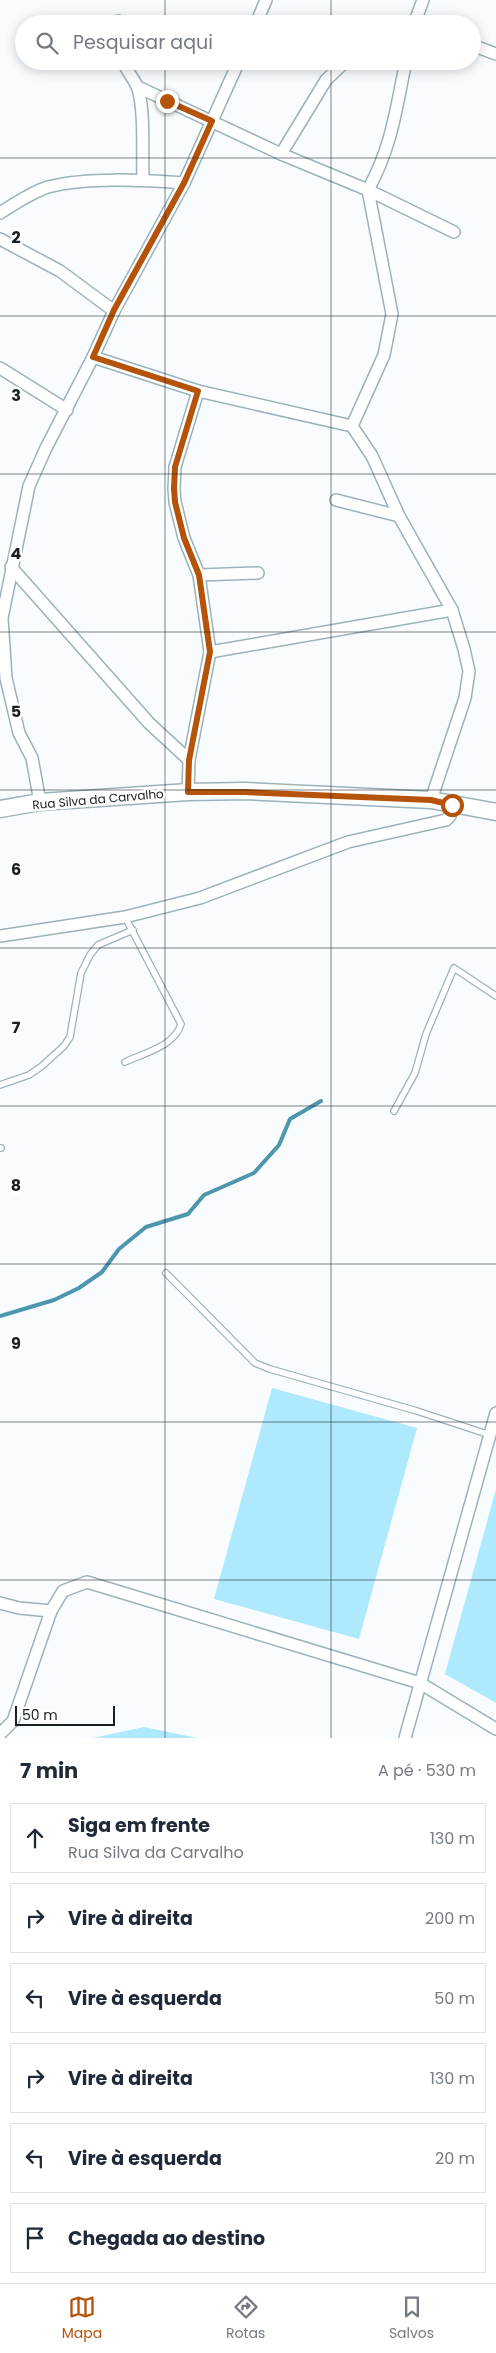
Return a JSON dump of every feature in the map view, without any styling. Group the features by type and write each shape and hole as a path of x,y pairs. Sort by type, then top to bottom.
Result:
{"street":[{"path":"260,15 266,0"},
{"path":"417,15 423,0"},
{"path":"481,48 496,54"},
{"path":"126,70 138,87 281,154 368,190 454,232"},
{"path":"40,802 32,758 19,733 6,678 1,644 2,618 11,567 29,486 46,448 93,357 114,310 184,183 235,70"},
{"path":"281,154 326,80 337,70"},
{"path":"352,426 384,355 392,314 368,190 382,165 390,139 404,70"},
{"path":"138,87 143,180"},
{"path":"0,213 47,188 76,183 143,180 184,183"},
{"path":"0,239 60,271 114,310"},
{"path":"93,357 198,391 352,426 372,456 399,516 452,610 464,648 468,671 465,698 431,800"},
{"path":"0,368 67,410"},
{"path":"188,792 189,760 210,652 199,575 184,538 175,502 174,488 175,467 198,391"},
{"path":"336,500 399,516"},
{"path":"11,567 149,723 189,760"},
{"path":"199,575 258,573"},
{"path":"210,652 452,610"},
{"name":"Rua Silva da Carvalho","path":"0,809 40,802 188,792 245,792 431,800 496,812"},
{"path":"0,936 125,917 215,894 274,869 348,842 446,820 450,816 452,805"},
{"path":"405,1738 496,1413"},
{"path":"0,1734 13,1721 51,1611 63,1591 87,1582 420,1683 496,1729"},
{"path":"0,1603 19,1608 51,1611"}],"lane":[{"path":"125,917 181,1024 172,1040 125,1062"},
{"path":"0,1085 29,1075 64,1046 70,1037 81,973 90,955 98,945 133,930"},
{"path":"394,1111 415,1073 426,1034 454,968 496,996"},
{"path":"166,1273 255,1363 417,1411 490,1435"}],"shaded area":[{"path":"272,1388 417,1428 359,1639 214,1599"},
{"path":"496,1489 496,1703 445,1674"},
{"path":"144,1727 197,1738 93,1738"}],"waterway":[{"path":"0,1316 54,1300 79,1288 102,1272 119,1249 146,1227 188,1214 204,1195 254,1173 279,1145 290,1119 321,1101"}],"route":[{"path":"167,101 212,121 184,183 114,310 93,357 198,391 175,467 174,488 175,502 184,538 199,575 209,633 210,652 189,760 188,792 245,792 431,800 452,805"}]}
